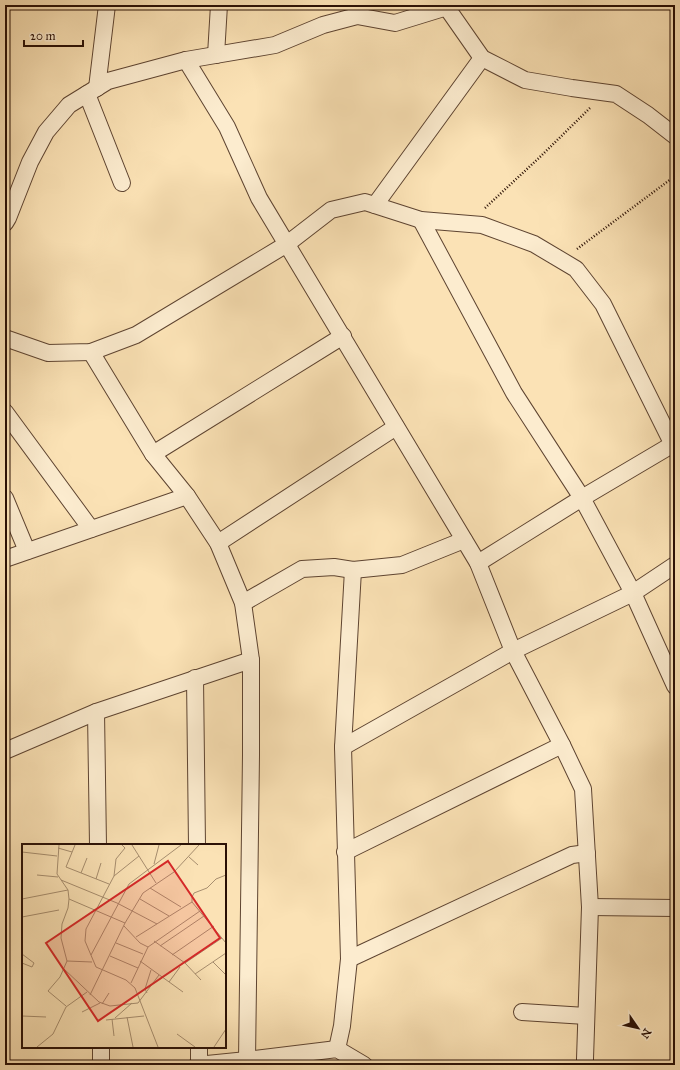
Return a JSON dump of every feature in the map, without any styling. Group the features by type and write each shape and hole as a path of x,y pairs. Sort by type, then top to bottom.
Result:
{"street":[{"path":"107,5 92,91 122,183"},
{"path":"216,55 219,5"},
{"path":"5,223 30,162 46,132 69,105 108,81 186,60 275,45 323,25 357,16 395,23 446,6 482,58 525,80 616,94 648,115 675,136"},
{"path":"375,205 482,58"},
{"path":"186,60 228,127 259,198 478,563 513,651 583,789 590,907 585,1065"},
{"path":"5,338 48,353 91,352 136,335 287,244 331,210 365,202 421,220 482,225 534,244 576,269 603,304 674,445 582,498 478,563"},
{"path":"421,220 514,393 582,498 632,593 675,686"},
{"path":"153,454 342,336"},
{"path":"91,352 153,454 187,496 218,543 243,603 251,660 247,1060"},
{"path":"5,412 91,529"},
{"path":"218,543 396,427"},
{"path":"5,559 187,496"},
{"path":"5,498 27,551"},
{"path":"243,603 302,569 334,566 353,570 402,565 464,540"},
{"path":"343,748 513,651 632,593 675,564"},
{"path":"337,1049 342,1026 349,959 343,748 353,570"},
{"path":"5,750 96,712 251,660"},
{"path":"195,678 197,844"},
{"path":"96,712 98,844"},
{"path":"345,852 562,745"},
{"path":"349,959 572,855 587,853"},
{"path":"590,907 675,908"},
{"path":"522,1012 586,1016"},
{"path":"101,1048 101,1065"},
{"path":"199,1048 198,1065 337,1049 364,1065"}],"path":[{"path":"466,224 541,156 606,92"},
{"path":"562,260 675,176"}]}
